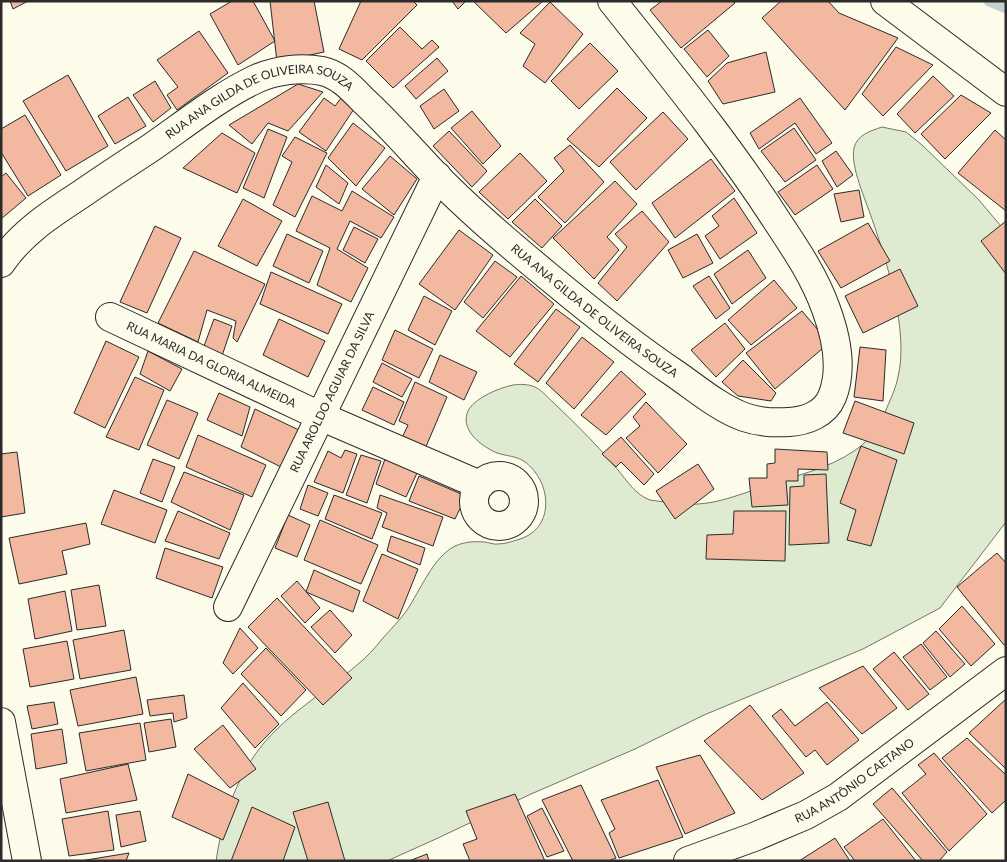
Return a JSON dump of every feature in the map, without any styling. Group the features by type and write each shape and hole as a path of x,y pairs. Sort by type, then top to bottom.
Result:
{"street":[{"name":"RUA ANA GILDA DE OLIVEIRA SOUZA","path":"1,262 23,236 56,211 224,98 257,79 274,73 306,69 319,70 333,74 346,83 394,129 436,176 493,231 593,314 654,360 744,417 772,422 797,422 806,419 824,410 833,396 836,383 837,358 827,310 817,287 805,264 763,199 705,117 612,1"},
{"path":"885,1 1006,92"},
{"name":"RUA AROLDO AGUIAR DA SILVA","path":"228,607 436,176"},
{"name":"RUA MARIA DA GLORIA ALMEIDA","path":"110,317 320,416 480,485"},
{"name":"RUA ANTÔNIO CAETANO","path":"688,861 806,815 838,797 1006,671"},
{"path":"1,722 27,861"}],"green space":[{"path":"882,127 906,132 922,145 978,199 1006,232 1006,522 940,608 863,649 704,715 635,749 531,794 387,861 216,861 224,823 232,798 249,764 259,749 285,722 371,652 404,614 440,558 455,546 469,542 496,544 518,540 531,533 539,525 544,515 546,504 545,492 541,481 534,471 522,460 497,453 484,446 469,430 466,416 469,409 483,397 501,388 513,385 524,384 535,387 588,437 640,495 650,500 679,504 716,502 811,472 833,463 854,451 871,436 882,419 896,384 901,359 901,339 890,276 859,184 853,155 854,148 861,137"}],"building":[{"path":"10,1 28,1 13,9"},
{"path":"232,1 253,1 275,41 238,65 210,14"},
{"path":"270,1 314,1 324,52 277,62"},
{"path":"361,1 413,1 417,5 362,60 339,49"},
{"path":"452,1 466,1 458,9"},
{"path":"473,1 543,1 506,33"},
{"path":"662,1 734,1 735,3 681,48 650,10"},
{"path":"781,1 828,1 839,13 898,38 845,110 762,18"},
{"path":"550,2 583,34 545,83 523,66 535,44 520,33"},
{"path":"400,27 422,49 432,40 439,47 393,88 366,61"},
{"path":"708,30 729,56 707,77 684,49"},
{"path":"199,31 228,73 177,110 167,95 178,87 157,60"},
{"path":"590,43 618,71 579,109 551,81"},
{"path":"896,47 933,65 883,116 862,94"},
{"path":"766,52 775,92 723,104 708,81 727,63"},
{"path":"437,58 448,71 416,99 405,86"},
{"path":"68,75 108,146 66,171 23,101"},
{"path":"933,76 954,96 915,133 897,114"},
{"path":"155,81 171,108 153,122 133,95"},
{"path":"298,84 323,92 288,131 268,123 252,144 229,125"},
{"path":"617,88 647,118 599,167 567,139"},
{"path":"444,89 459,111 434,129 420,106"},
{"path":"961,95 991,113 945,159 921,134"},
{"path":"128,97 146,126 115,144 98,116"},
{"path":"342,97 354,109 326,151 299,132 324,98 335,106"},
{"path":"800,98 832,143 816,154 795,123 759,149 750,133"},
{"path":"472,111 501,146 483,164 451,128"},
{"path":"663,112 688,139 636,190 610,162"},
{"path":"25,115 61,175 28,196 1,152 1,129"},
{"path":"353,123 385,148 356,186 328,158"},
{"path":"794,128 816,160 785,182 761,151"},
{"path":"268,129 287,137 264,198 243,188"},
{"path":"995,130 1006,140 1006,211 958,173"},
{"path":"449,131 487,171 472,187 433,146"},
{"path":"222,133 255,153 237,193 183,168"},
{"path":"295,137 327,153 295,217 273,205 292,162 282,156"},
{"path":"570,145 604,182 565,223 538,197 564,171 554,158"},
{"path":"836,151 853,175 837,187 822,161"},
{"path":"520,153 547,181 508,219 479,192"},
{"path":"390,156 417,179 394,215 362,189"},
{"path":"711,159 735,191 675,238 652,203"},
{"path":"326,165 348,183 339,204 316,187"},
{"path":"817,165 833,189 795,215 778,192"},
{"path":"6,173 26,198 1,219 1,177"},
{"path":"615,181 637,204 607,237 619,250 594,279 553,238"},
{"path":"859,190 864,217 841,222 834,194"},
{"path":"352,191 394,217 381,238 350,221 337,249 368,268 351,302 317,285 330,248 296,231 312,196 342,211"},
{"path":"734,198 757,233 720,259 705,236 719,226 712,216"},
{"path":"243,199 282,221 257,266 218,246"},
{"path":"535,199 562,226 542,248 512,222"},
{"path":"642,211 669,242 617,301 598,283 627,247 615,234"},
{"path":"1006,221 1006,274 981,241"},
{"path":"868,223 890,261 841,288 818,251"},
{"path":"155,226 181,238 147,313 120,302"},
{"path":"354,227 378,239 365,263 343,250"},
{"path":"459,230 493,255 455,310 419,284"},
{"path":"287,234 323,251 309,283 273,266"},
{"path":"697,234 713,263 683,278 668,250"},
{"path":"748,250 766,278 732,304 714,274"},
{"path":"194,251 265,284 237,342 233,338 236,321 207,310 198,342 158,323"},
{"path":"495,261 517,277 483,318 464,302"},
{"path":"900,269 918,306 863,333 845,296"},
{"path":"271,272 342,304 328,334 260,304"},
{"path":"521,276 554,304 510,357 476,331"},
{"path":"709,276 730,308 716,319 693,286"},
{"path":"774,280 797,308 751,345 728,320"},
{"path":"424,296 452,311 435,345 408,330"},
{"path":"556,309 580,327 538,382 514,364"},
{"path":"802,311 829,343 775,389 746,353"},
{"path":"214,319 232,326 222,356 204,346"},
{"path":"279,319 325,341 308,377 263,355"},
{"path":"725,323 745,349 716,377 691,350"},
{"path":"395,330 433,349 419,378 382,360"},
{"path":"582,337 614,362 574,409 546,383"},
{"path":"106,341 139,357 105,428 74,413"},
{"path":"860,347 886,350 883,401 854,397"},
{"path":"148,351 182,369 170,391 140,374"},
{"path":"440,355 477,372 464,400 429,382"},
{"path":"743,360 776,393 771,401 738,396 722,382"},
{"path":"382,363 412,379 402,397 373,382"},
{"path":"621,371 646,394 606,435 581,415"},
{"path":"135,377 164,390 139,450 106,437"},
{"path":"415,382 447,397 425,449 401,440 408,425 399,421"},
{"path":"373,387 404,402 394,425 362,410"},
{"path":"219,393 250,407 242,436 207,420"},
{"path":"167,400 198,413 179,459 147,445"},
{"path":"855,401 914,423 904,454 843,433"},
{"path":"646,402 687,444 658,473 626,438 640,426 633,417"},
{"path":"255,409 303,432 285,469 241,447"},
{"path":"198,435 266,465 252,497 186,467"},
{"path":"621,437 654,474 644,485 621,462 616,467 602,454"},
{"path":"861,446 897,460 871,546 847,540 856,510 840,503"},
{"path":"775,449 827,452 828,470 798,469 798,481 786,481 788,505 752,507 749,478 767,478 767,464 775,463"},
{"path":"345,450 357,454 343,493 314,482 328,451 341,458"},
{"path":"17,452 25,513 1,517 1,454"},
{"path":"361,455 381,461 367,503 346,495"},
{"path":"153,459 175,467 162,502 140,493"},
{"path":"385,459 417,473 406,497 376,484"},
{"path":"698,464 714,489 675,519 656,491"},
{"path":"184,472 244,495 230,530 171,502"},
{"path":"826,474 829,543 789,545 790,487 804,486 804,475"},
{"path":"419,476 466,496 455,519 409,501"},
{"path":"308,485 328,493 318,516 300,509"},
{"path":"114,490 167,510 155,543 101,524"},
{"path":"334,495 382,513 372,539 325,519"},
{"path":"380,495 443,517 433,546 382,527 387,513 377,508"},
{"path":"178,511 230,533 219,559 165,541"},
{"path":"734,511 786,511 785,561 706,559 707,535 733,534"},
{"path":"288,515 310,525 297,557 275,548"},
{"path":"320,520 378,545 361,584 304,560"},
{"path":"86,523 90,544 62,551 67,574 19,584 9,538"},
{"path":"391,536 425,548 420,565 387,551"},
{"path":"165,548 223,567 212,598 156,578"},
{"path":"997,553 1006,563 1006,644 1004,645 957,587"},
{"path":"382,554 418,569 398,619 363,601"},
{"path":"314,570 360,591 353,612 306,592"},
{"path":"297,581 320,608 305,623 281,596"},
{"path":"99,585 106,626 77,630 71,590"},
{"path":"65,591 72,631 35,639 28,599"},
{"path":"277,598 352,678 323,705 248,627"},
{"path":"962,606 995,644 971,666 939,629"},
{"path":"330,610 352,635 335,653 311,627"},
{"path":"240,628 258,648 233,674 223,663"},
{"path":"124,630 131,670 80,679 73,640"},
{"path":"936,631 965,664 950,677 923,643"},
{"path":"67,641 74,679 30,687 23,649"},
{"path":"921,644 947,677 930,690 903,657"},
{"path":"266,648 306,690 281,716 241,674"},
{"path":"894,652 929,694 908,710 873,669"},
{"path":"863,666 897,708 862,734 819,688"},
{"path":"136,677 143,714 78,726 70,690"},
{"path":"243,683 279,724 255,748 221,708"},
{"path":"184,695 187,718 174,722 173,713 150,716 147,700"},
{"path":"1006,699 1006,769 969,733"},
{"path":"54,702 58,724 32,729 27,706"},
{"path":"827,702 859,740 827,765 815,750 806,757 772,716 781,709 795,726"},
{"path":"750,705 804,773 762,800 704,741"},
{"path":"171,719 176,747 149,752 144,723"},
{"path":"140,723 146,760 86,771 79,733"},
{"path":"223,725 256,769 230,788 194,749"},
{"path":"62,729 67,763 36,769 31,734"},
{"path":"967,738 1006,775 1006,800 992,813 942,758"},
{"path":"934,753 987,814 949,851 902,793 926,774 918,765"},
{"path":"700,755 735,813 685,834 656,767"},
{"path":"128,764 137,800 66,813 60,779"},
{"path":"188,774 239,800 223,840 172,817"},
{"path":"658,780 683,837 619,858 609,833 615,829 601,800"},
{"path":"581,785 616,858 608,861 573,861 542,800"},
{"path":"892,788 947,852 939,861 923,861 873,804"},
{"path":"515,794 545,861 470,861 463,844 477,839 466,811"},
{"path":"328,802 345,861 308,861 293,812"},
{"path":"252,807 295,827 283,861 231,861"},
{"path":"542,808 564,851 547,857 527,816"},
{"path":"108,811 114,850 69,856 62,819"},
{"path":"140,811 146,841 121,847 116,815"},
{"path":"883,819 916,861 855,861 844,847"},
{"path":"835,838 850,861 799,861"},
{"path":"129,853 126,861 80,861"},
{"path":"427,854 429,861 409,861"}],"waterway":[{"path":"989,1 1006,8"}]}
